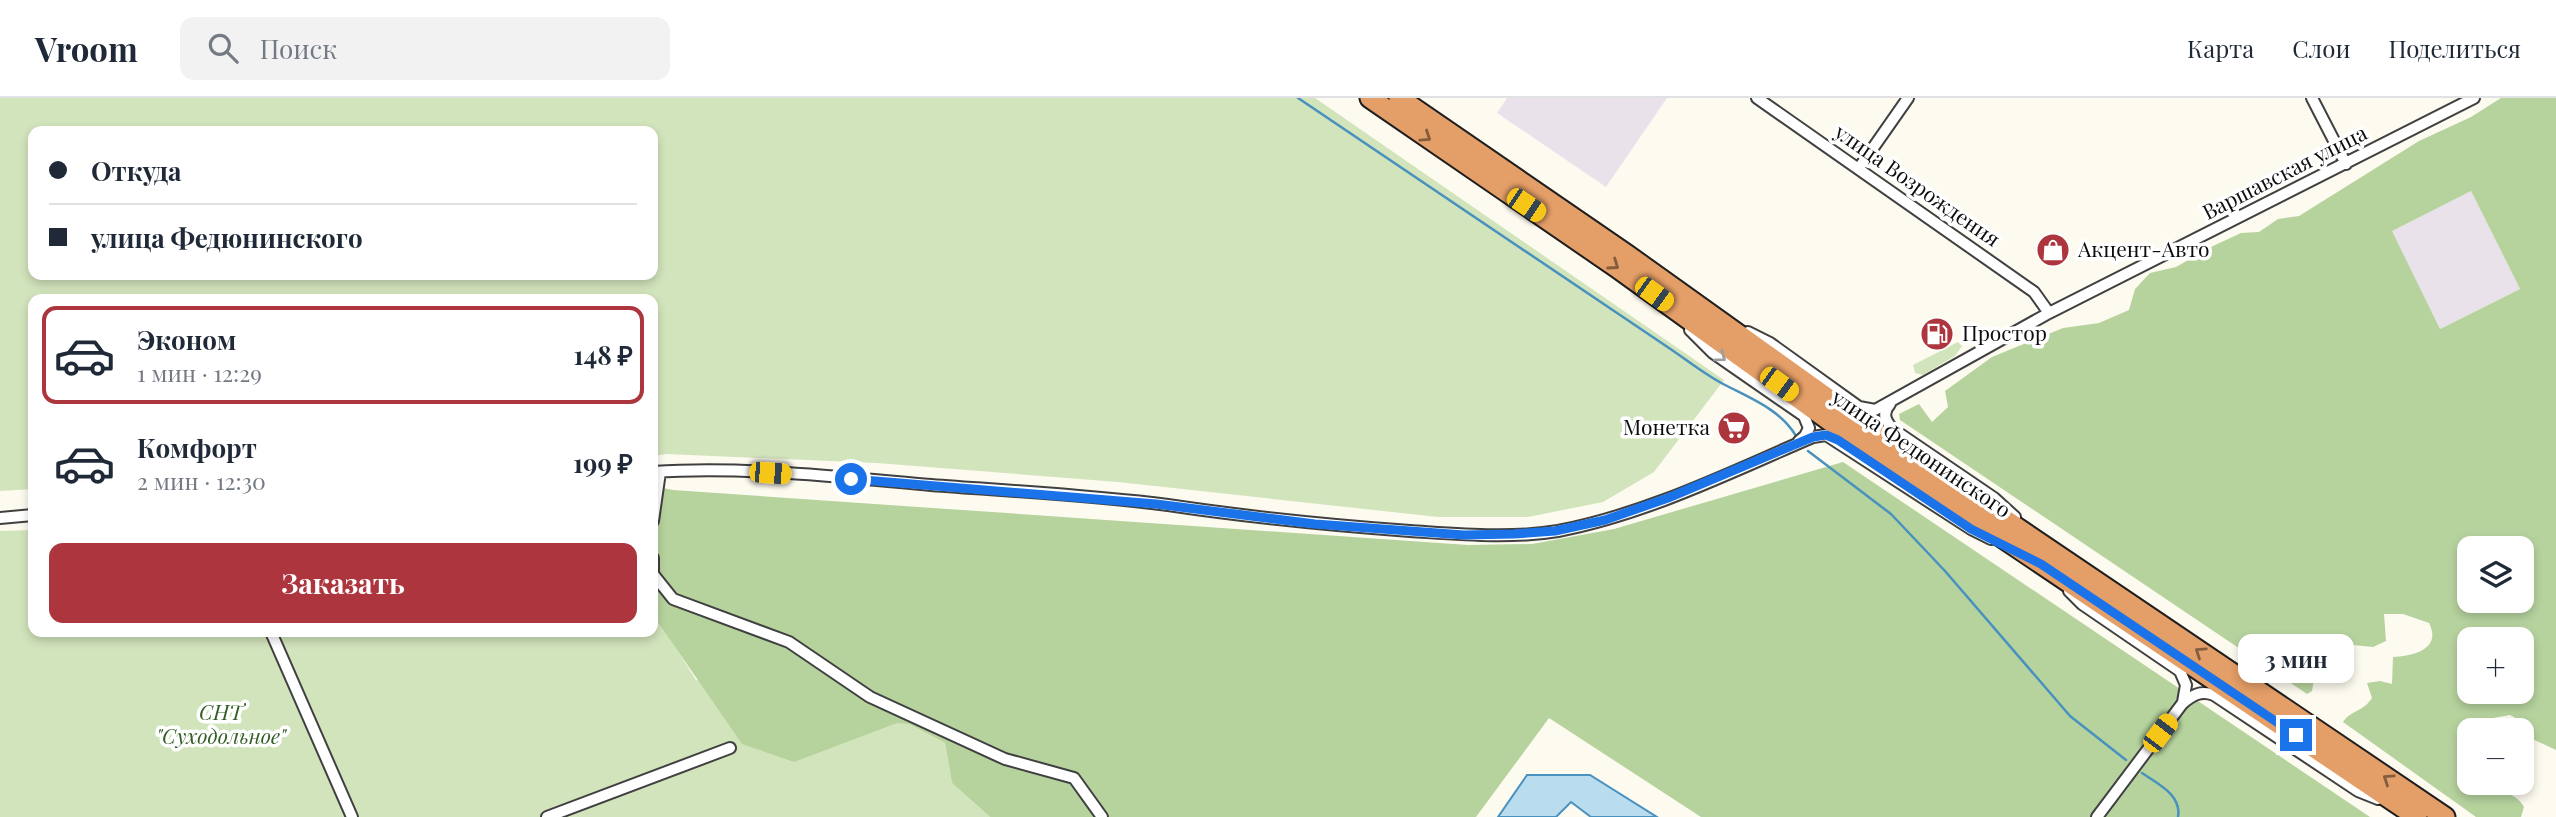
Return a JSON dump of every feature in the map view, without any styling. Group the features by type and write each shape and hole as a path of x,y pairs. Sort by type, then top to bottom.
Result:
{"highway":[{"name":"улица Федюнинского","path":"1370,98 1654,294 1841,429 2445,817"},
{"name":"улица Федюнинского","path":"1399,98 1706,311 1865,425 2048,562 2413,815"}],"street":[{"name":"улица Возрождения","path":"1757,98 2034,292 2049,313"},
{"path":"1859,168 1908,98"},
{"path":"2312,98 2346,164"},
{"name":"Варшавская улица","path":"1892,402 2049,313 2474,98"},
{"path":"1654,294 1713,352 1804,416 1808,432 1796,444"},
{"path":"1706,311 1770,343 1863,409 1875,410 1892,402"},
{"path":"1892,402 1885,416 1889,425 1994,498 2082,604 2179,671 2186,685 2182,704"},
{"path":"658,472 743,471 1156,504 1309,523 1464,535 1514,534 1555,531 1605,520 1668,498 1819,435 1832,436 1971,529 2048,562"},
{"path":"0,517 28,515"},
{"path":"658,580 673,599 789,642 870,697 1005,759 1074,778 1102,817"},
{"path":"273,637 352,817"},
{"path":"2097,817 2182,704 2195,694 2205,692 2214,695 2358,791 2413,815"},
{"path":"547,817 730,748"}],"shaded area":[{"path":"1507,98 1667,98 1606,187 1497,113"},
{"path":"2471,191 2520,289 2440,329 2391,230"}],"green space":[{"path":"0,98 1315,98 1724,380 1654,472 1603,502 1528,517 1438,517 1118,482 877,463 658,455 658,294 28,294 28,489 0,491"},
{"path":"2501,98 2556,98 2556,750 2534,740 2534,718 2515,718 2510,715 2457,718 2457,795 2511,795 2524,807 2521,817 2476,817 2343,722 2372,698 2367,683 2380,681 2392,684 2393,657 2417,653 2429,645 2432,632 2429,623 2403,614 2384,614 2386,641 2373,647 2343,644 2342,657 2315,673 2312,691 2307,694 1900,420 1899,414 1919,404 1932,422 1948,407 1945,391 1992,357 2063,328 2099,323 2129,310 2135,289 2150,273 2176,267 2241,233 2259,232 2278,219 2299,216 2419,141 2471,117","holes":["2471,191 2520,289 2440,329 2392,231"]},
{"path":"1958,342 1962,346 1955,356 1923,375 1915,373 1913,365"},
{"path":"1843,462 2370,817 1701,817 1549,718 1476,817 990,817 952,783 945,743 909,724 897,723 794,762 742,744 658,622 658,487 1468,545 1532,544 1614,529"},
{"name":"СНТ \"Суходольное\"","path":"28,530 28,637 658,637 658,620 696,680 909,724 945,743 952,783 990,817 0,817 0,531"}],"water":[{"path":"1527,775 1590,775 1657,817 1591,817 1571,802 1556,817 1498,817"}],"waterway":[{"path":"1298,98 1703,372 1774,412 1796,436"},
{"path":"1808,451 1891,514 1945,571 2070,716 2126,760"},
{"path":"2142,773 2173,796 2178,817"}],"place":[{"name":"Акцент-Авто","path":"2053,250"},
{"name":"Простор","path":"1937,334"},
{"name":"Монетка","path":"1734,428"}],"route":[{"path":"851,479 1156,504 1315,524 1464,535 1514,534 1555,531 1605,520 1668,498 1813,437 1832,436 1971,529 2041,564 2296,735"}]}
